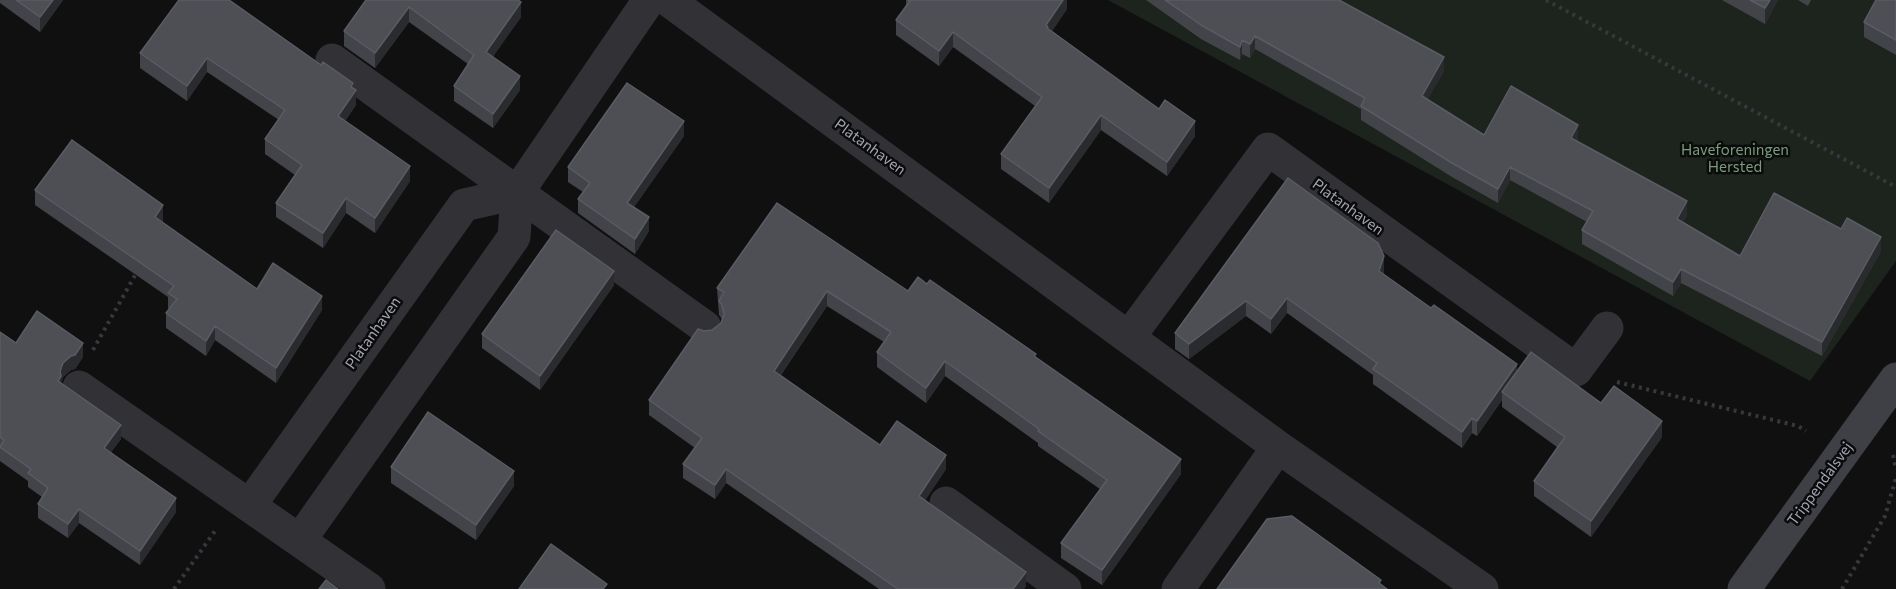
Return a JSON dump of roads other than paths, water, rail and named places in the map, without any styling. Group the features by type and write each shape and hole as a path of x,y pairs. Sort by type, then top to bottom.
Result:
{"street":[{"path":"300,540 514,237 517,193 649,0"},
{"name":"Platanhaven","path":"668,0 1278,447 1482,589"},
{"path":"332,60 705,327"},
{"name":"Platanhaven","path":"1129,337 1268,149 1576,370 1607,328"},
{"name":"Platanhaven","path":"250,506 464,205 517,193"},
{"name":"Trippendalsvej","path":"1744,589 1896,379"},
{"path":"79,387 369,589"},
{"path":"1178,589 1278,447"},
{"path":"946,503 1065,589"}],"park label":[{"name":"Haveforeningen Hersted","path":"1735,158"}]}
